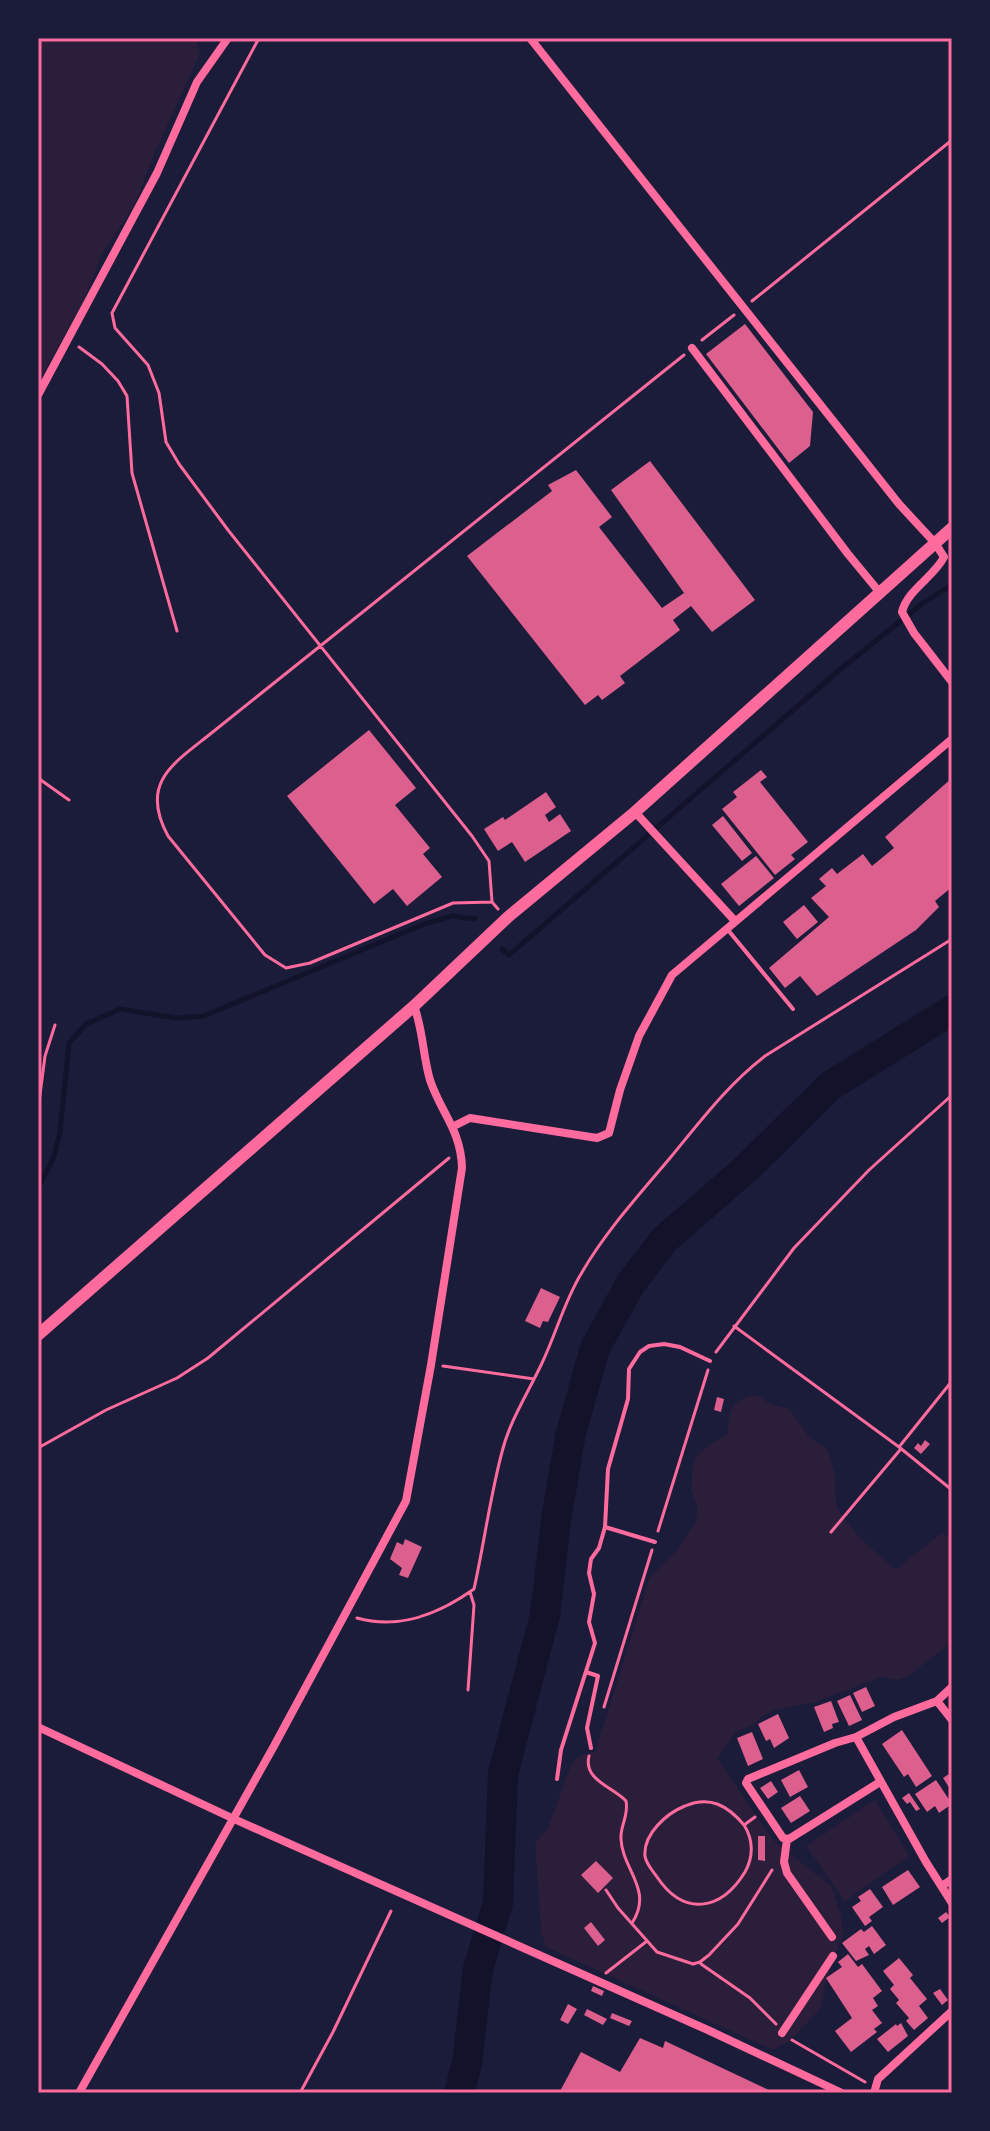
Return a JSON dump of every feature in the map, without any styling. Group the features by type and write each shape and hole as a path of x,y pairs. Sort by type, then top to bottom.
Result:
{"highway":[{"path":"38,1335 414,1006 508,917 635,812 952,528"}],"street":[{"path":"38,395 157,173 197,82 228,38"},
{"path":"530,38 899,504 935,543 944,557 937,571 904,603 902,612 914,633 952,682"},
{"path":"692,348 881,594"},
{"path":"454,1126 470,1118 597,1138 609,1133 639,1036 672,975 952,739"},
{"path":"635,812 735,921"},
{"path":"79,2093 234,1819 406,1501 462,1168 462,1149 454,1126 431,1083 414,1006"},
{"path":"880,1782 787,1839 783,1838 746,1783 748,1779 937,1701 952,1687"},
{"path":"937,1701 952,1720"},
{"path":"38,1727 234,1819 430,1904 842,2093"},
{"path":"856,1737 952,1903"},
{"path":"787,1839 784,1860 794,1884 832,1937"},
{"path":"942,1886 952,1879"},
{"path":"782,2033 833,1956"},
{"path":"876,2093 878,2079 952,2011"}],"lane":[{"path":"726,928 793,1009"},
{"path":"557,1779 561,1750 595,1643 589,1622 594,1594 589,1573 591,1559 599,1548 605,1527 608,1469 628,1399 629,1369 633,1360 649,1346 664,1344 680,1347 710,1361"},
{"path":"605,1527 655,1542"},
{"path":"586,1672 598,1676 587,1728 591,1748"}],"path":[{"path":"259,38 112,313 115,328 148,365 159,393 166,442 179,464 489,861 492,902 508,917"},
{"path":"492,902 453,903 310,963 286,968 265,955 168,836 159,820 160,780 168,770 320,646 952,140"},
{"path":"69,341 102,364 127,396 132,473 177,631"},
{"path":"38,778 69,800"},
{"path":"346,1615 382,1622 409,1622 433,1613 474,1589 484,1526 513,1419 581,1273 626,1211 731,1087 765,1056 952,939"},
{"path":"38,1110 45,1056 55,1025"},
{"path":"600,1720 710,1361 794,1248 869,1170 952,1095"},
{"path":"38,1448 106,1410 177,1378 208,1358 462,1149"},
{"path":"734,1326 952,1490"},
{"path":"431,1365 534,1379"},
{"path":"831,1532 952,1381"},
{"path":"468,1690 474,1605 470,1592"},
{"path":"591,1748 587,1762 591,1774 626,1801 627,1815 621,1842 634,1872 641,1905 632,1923"},
{"path":"715,1801 729,1808 744,1825 752,1844 749,1864 735,1885 713,1902 701,1906 680,1901 660,1882 645,1860 646,1842 651,1834 672,1813 687,1804 715,1801"},
{"path":"744,1825 765,1811"},
{"path":"606,1890 657,1952 693,1964 700,1962 738,1924 773,1869 784,1860"},
{"path":"300,2093 391,1911"},
{"path":"599,1981 609,1969 647,1941"}],"shaded area":[{"path":"38,38 195,38 200,54 134,206 102,254 85,298 38,383"},
{"path":"757,1395 769,1403 789,1409 810,1438 827,1449 834,1472 836,1502 846,1522 896,1569 941,1534 952,1536 952,1642 907,1677 896,1680 881,1677 815,1702 775,1710 761,1717 754,1725 736,1732 717,1758 773,1840 831,1886 841,1916 843,1934 820,2009 791,2040 773,2050 546,1947 541,1932 535,1843 548,1828 570,1767 578,1756 595,1752 650,1577 676,1551 696,1522 697,1507 691,1490 697,1456 727,1435 736,1403"},
{"path":"875,1800 909,1856 845,1901 806,1846"}],"building":[{"path":"745,324 813,412 810,446 789,463 706,354"},
{"path":"650,461 755,600 712,632 691,606 673,620 680,630 620,676 625,683 602,700 598,695 585,705 467,556 552,491 548,485 576,470 612,517 599,527 662,608 684,593 611,490"},
{"path":"369,730 416,788 395,805 430,848 423,854 442,877 407,906 393,889 374,904 287,796"},
{"path":"761,770 767,777 760,782 808,842 791,855 795,859 775,875 722,809 737,797 733,792"},
{"path":"952,778 952,887 935,901 939,907 916,930 817,996 800,976 785,988 769,968 829,917 811,898 826,886 819,879 832,868 837,874 863,854 872,866 894,848 885,837"},
{"path":"546,792 556,807 545,815 549,822 560,814 571,831 525,862 512,842 498,851 484,829 503,817 505,820"},
{"path":"723,816 752,853 742,861 712,825"},
{"path":"756,856 774,878 739,906 721,884"},
{"path":"804,905 818,922 797,939 783,922"},
{"path":"541,1288 560,1297 548,1322 543,1321 540,1328 525,1321"},
{"path":"717,1397 724,1399 721,1412 714,1410"},
{"path":"925,1440 930,1444 921,1454 914,1448 918,1443 921,1446"},
{"path":"405,1539 422,1547 408,1578 399,1575 402,1568 390,1559 397,1542 403,1545"},
{"path":"866,1687 875,1706 862,1712 853,1693"},
{"path":"850,1695 862,1720 849,1726 837,1701"},
{"path":"831,1701 839,1722 824,1732 814,1707"},
{"path":"778,1714 789,1738 774,1748 770,1739 766,1741 758,1724"},
{"path":"902,1730 932,1776 916,1787 908,1774 904,1777 882,1744"},
{"path":"752,1732 763,1759 748,1766 737,1738"},
{"path":"799,1770 808,1787 790,1797 781,1780"},
{"path":"952,1772 952,1792 943,1778"},
{"path":"936,1780 952,1804 939,1813 935,1806 927,1812 915,1794"},
{"path":"771,1781 778,1792 768,1799 760,1788"},
{"path":"909,1793 920,1809 916,1811 910,1802 907,1804 902,1798"},
{"path":"800,1796 810,1811 791,1823 781,1808"},
{"path":"758,1836 765,1836 765,1861 758,1860"},
{"path":"596,1861 613,1878 598,1893 581,1875"},
{"path":"908,1870 920,1887 893,1905 882,1887"},
{"path":"870,1889 883,1907 869,1917 872,1921 865,1926 852,1907 861,1901 858,1897"},
{"path":"946,1912 950,1917 942,1923 938,1918"},
{"path":"591,1922 605,1940 598,1946 584,1928"},
{"path":"872,1926 886,1945 874,1954 869,1946 865,1949 869,1955 856,1961 842,1943 861,1929 864,1932"},
{"path":"848,1954 858,1967 862,1964 882,1991 873,1998 878,2006 872,2010 882,2023 874,2029 877,2032 851,2052 835,2031 852,2018 826,1978 842,1967 838,1962"},
{"path":"899,1958 927,1999 919,2006 928,2018 914,2030 906,2021 909,2018 896,2003 899,2000 890,1989 894,1985 883,1971"},
{"path":"593,1986 604,1991 602,1996 591,1991"},
{"path":"940,1989 948,2000 942,2005 933,1993"},
{"path":"568,2004 577,2009 568,2024 560,2020"},
{"path":"587,2009 607,2019 603,2025 584,2015"},
{"path":"612,2013 632,2021 629,2026 610,2018"},
{"path":"901,2023 908,2036 888,2052 877,2039"},
{"path":"640,2038 663,2048 665,2041 775,2093 559,2093 581,2052 620,2072"}],"waterway":[{"path":"502,949 509,955 843,667 923,603 952,585"},
{"path":"38,1188 54,1157 60,1132 69,1043 86,1024 120,1009 176,1018 204,1016 424,924 452,916 475,919"},
{"path":"459,2093 467,2063 478,1969 498,1903 503,1774 545,1615 556,1520 571,1433 595,1348 631,1283 665,1239 748,1167 830,1086 952,1010"}]}
